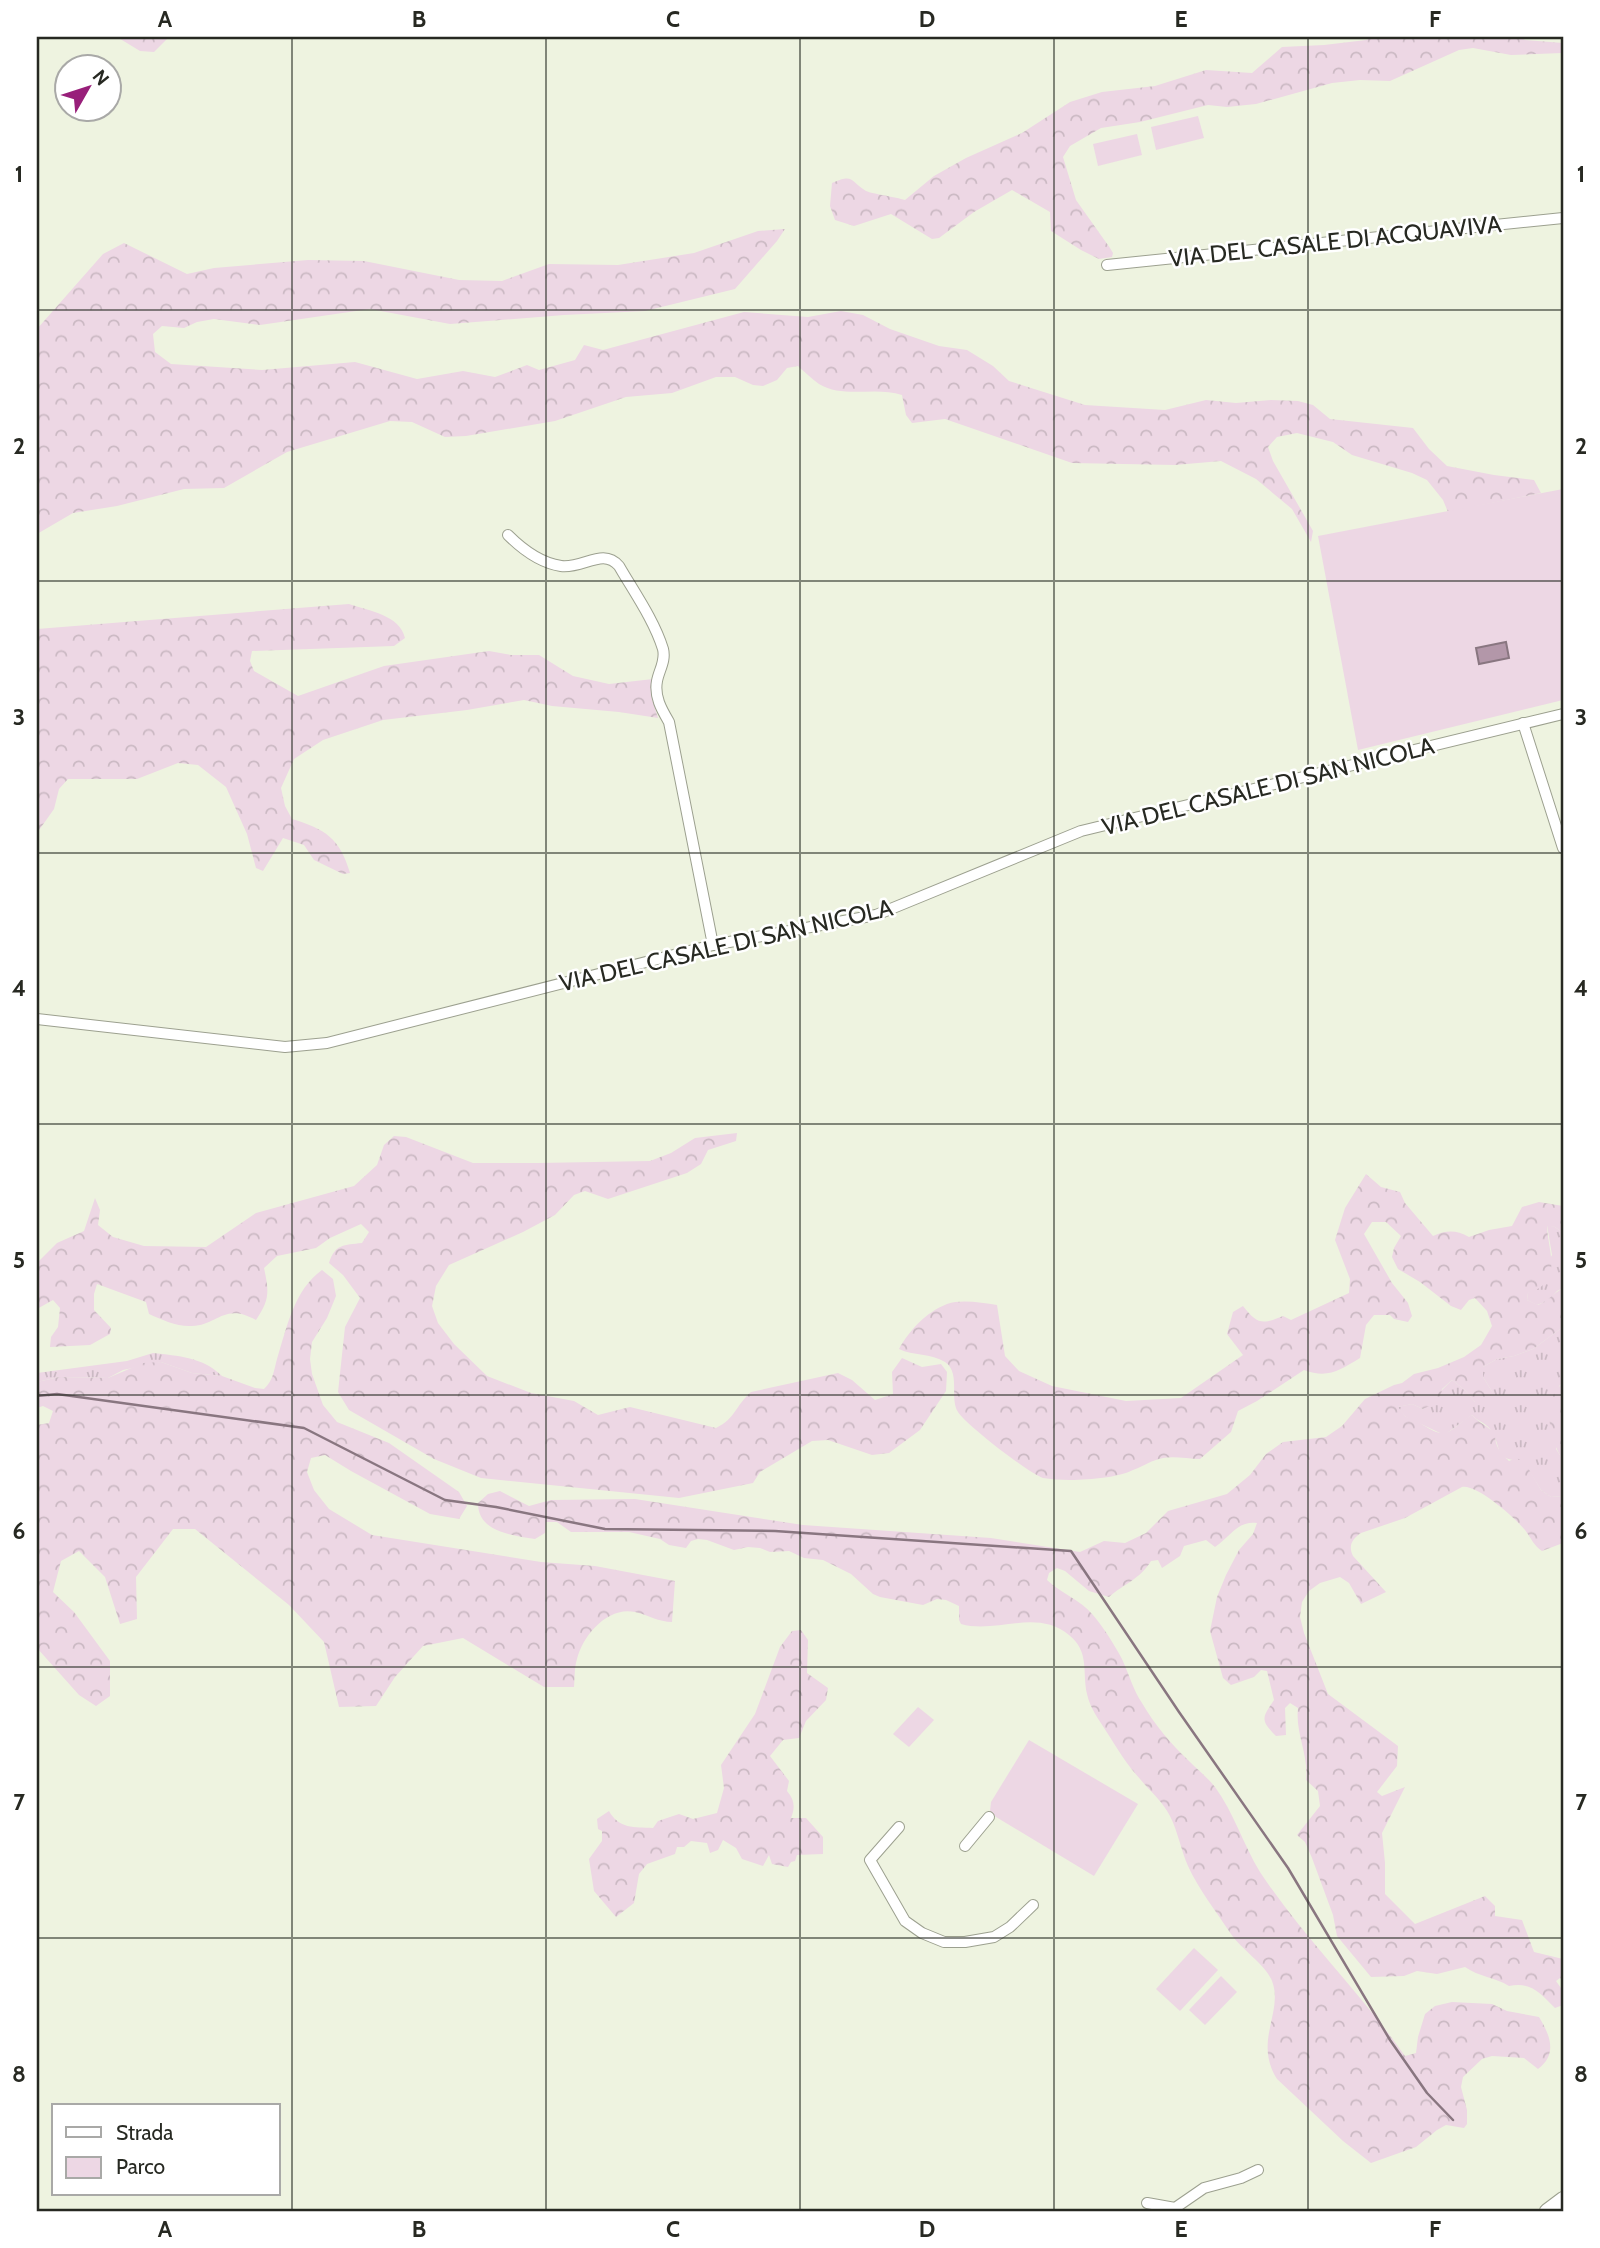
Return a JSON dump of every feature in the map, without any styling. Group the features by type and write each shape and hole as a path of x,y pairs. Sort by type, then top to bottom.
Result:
{"main road":[{"path":"1547,2211 1563,2199"}],"street":[{"name":"VIA DEL CASALE DI ACQUAVIVA","path":"1107,265 1563,218"},
{"path":"508,535 524,550 559,566 583,564 603,556 613,559 656,632 664,652 657,680 657,697 669,722 713,945"},
{"name":"VIA DEL CASALE DI SAN NICOLA","path":"37,1019 285,1046 327,1043 713,945 876,915 1081,831 1563,713"},
{"path":"1523,723 1563,848"},
{"path":"965,1846 989,1817"},
{"path":"899,1827 870,1860 905,1921 922,1933 944,1942 994,1937 1010,1927 1033,1905"},
{"path":"1147,2203 1175,2208 1204,2188 1241,2178 1258,2170"}],"green space":[{"path":"117,37 169,37 154,52 140,51"},
{"path":"1373,37 1521,37 1525,40 1563,43 1562,53 1511,55 1473,48 1459,50 1390,81 1332,83 1256,104 1227,107 1208,105 1140,122 1101,128 1070,146 1063,157 1076,200 1110,248 1112,257 1099,259 1051,231 1050,212 1012,190 974,212 939,238 932,239 891,214 854,226 835,220 830,206 832,183 844,179 851,179 866,191 905,200 934,176 966,158 1022,133 1070,102 1102,92 1155,86 1206,70 1252,73 1282,47 1324,45"},
{"path":"1198,116 1204,138 1156,150 1151,127"},
{"path":"1137,134 1142,155 1098,166 1093,144"},
{"path":"785,229 735,289 645,311 450,324 370,309 260,325 214,319 184,328 162,326 153,334 155,352 171,364 262,370 355,362 417,379 463,371 495,377 527,365 539,370 575,360 584,345 603,350 744,312 808,317 841,311 863,315 890,329 939,346 967,350 993,366 1009,381 1085,405 1165,410 1206,400 1236,403 1298,401 1313,405 1330,419 1413,428 1447,466 1534,480 1541,493 1448,512 1443,500 1427,480 1412,473 1352,455 1333,442 1297,433 1277,437 1268,447 1273,461 1313,531 1311,542 1292,509 1256,479 1221,461 1175,465 1072,463 945,419 912,423 906,415 902,395 839,391 819,384 798,366 787,368 777,380 763,386 753,385 735,377 716,377 672,393 626,397 555,421 466,436 445,437 412,422 390,421 287,452 224,488 184,489 117,506 73,513 37,534 37,329 103,254 124,243 187,274 214,268 308,260 364,261 459,280 502,281 549,264 618,265 694,253 758,231"},
{"path":"1563,489 1563,700 1358,750 1318,536"},
{"path":"349,604 390,619 402,630 405,638 394,646 252,651 250,661 254,671 298,696 384,666 489,651 511,655 539,655 573,676 609,684 653,679 652,699 658,718 552,706 524,700 383,720 323,740 294,759 281,788 285,806 292,819 314,827 330,837 341,851 350,873 343,874 314,860 304,845 283,838 263,871 256,868 247,834 226,787 198,765 178,763 137,779 68,779 59,789 54,809 37,833 37,629"},
{"path":"737,1133 736,1141 708,1150 701,1164 687,1173 608,1199 585,1191 574,1195 555,1215 449,1265 436,1286 432,1306 438,1323 454,1344 487,1376 531,1393 574,1401 598,1415 630,1407 716,1428 732,1416 751,1392 838,1373 852,1380 875,1400 893,1394 892,1372 902,1358 922,1367 941,1364 947,1372 946,1391 920,1430 889,1453 872,1455 828,1440 812,1441 760,1472 753,1483 679,1498 481,1478 434,1459 349,1410 338,1392 345,1327 360,1298 343,1275 329,1263 337,1249 362,1243 369,1232 361,1224 330,1238 316,1248 277,1256 264,1268 267,1295 256,1320 236,1313 201,1325 175,1324 149,1314 146,1302 97,1284 94,1310 111,1328 110,1334 90,1345 50,1347 51,1337 58,1327 60,1308 53,1300 37,1309 39,1261 57,1243 84,1231 95,1198 100,1210 98,1225 113,1237 144,1246 206,1247 256,1213 354,1186 377,1165 384,1145 394,1136 406,1137 473,1163 538,1163 650,1161 671,1153 695,1138"},
{"path":"1366,1174 1381,1187 1400,1192 1405,1203 1433,1236 1451,1232 1469,1237 1512,1226 1522,1207 1539,1202 1563,1206 1563,1233 1555,1227 1547,1226 1551,1256 1550,1274 1546,1282 1528,1293 1527,1300 1538,1305 1563,1288 1563,1327 1533,1349 1497,1359 1483,1367 1483,1377 1493,1393 1492,1407 1475,1402 1452,1380 1442,1389 1440,1401 1423,1409 1412,1404 1398,1407 1406,1417 1438,1432 1448,1432 1472,1415 1489,1429 1495,1434 1503,1455 1509,1461 1516,1458 1524,1461 1541,1490 1551,1497 1563,1496 1563,1543 1542,1551 1525,1530 1495,1503 1469,1487 1462,1487 1405,1518 1361,1533 1353,1540 1353,1556 1386,1592 1361,1604 1349,1583 1340,1577 1320,1583 1309,1591 1302,1602 1300,1617 1328,1694 1398,1746 1397,1766 1377,1792 1382,1796 1405,1787 1382,1833 1385,1894 1415,1924 1485,1896 1495,1906 1495,1916 1522,1920 1534,1952 1563,1959 1563,1980 1560,1978 1556,1981 1563,1991 1563,2005 1555,2008 1530,1987 1509,1986 1465,1967 1437,1974 1417,1971 1404,1976 1371,1977 1337,1936 1333,1915 1312,1858 1305,1842 1297,1835 1320,1806 1318,1791 1306,1780 1298,1708 1290,1703 1285,1708 1286,1735 1276,1736 1264,1719 1274,1700 1267,1671 1261,1670 1254,1677 1231,1685 1223,1678 1210,1631 1217,1597 1226,1575 1239,1550 1253,1534 1257,1523 1239,1527 1215,1547 1206,1540 1184,1546 1180,1556 1162,1568 1158,1560 1151,1561 1137,1577 1109,1597 1089,1591 1065,1571 1057,1568 1049,1573 1047,1580 1083,1605 1101,1625 1122,1659 1136,1693 1157,1726 1215,1787 1228,1807 1260,1872 1405,2056 1416,2053 1425,2014 1435,2006 1452,2002 1492,2004 1507,2011 1539,2017 1543,2024 1549,2037 1550,2051 1538,2069 1524,2058 1492,2056 1482,2059 1463,2077 1461,2087 1467,2110 1467,2124 1464,2128 1446,2125 1416,2147 1371,2163 1343,2141 1277,2079 1270,2065 1268,2052 1275,1993 1272,1981 1264,1969 1235,1940 1208,1900 1188,1866 1167,1811 1131,1768 1095,1714 1087,1694 1083,1655 1069,1635 1043,1623 988,1626 961,1624 959,1606 946,1600 937,1599 923,1605 880,1597 851,1574 823,1560 804,1558 789,1551 770,1552 748,1547 734,1550 698,1539 691,1541 686,1548 629,1532 571,1532 557,1522 546,1522 545,1533 535,1539 516,1536 490,1526 479,1513 478,1503 488,1494 500,1491 529,1506 551,1500 635,1499 803,1525 991,1538 1080,1552 1104,1541 1125,1543 1146,1533 1168,1511 1227,1494 1250,1475 1266,1454 1283,1442 1326,1437 1342,1426 1365,1399 1402,1383 1414,1374 1464,1357 1481,1345 1492,1326 1487,1311 1475,1298 1469,1300 1461,1310 1451,1306 1398,1269 1392,1257 1401,1236 1386,1222 1372,1222 1364,1234 1392,1283 1408,1303 1412,1316 1408,1322 1394,1319 1390,1315 1374,1315 1366,1325 1360,1358 1327,1373 1304,1370 1238,1411 1231,1432 1200,1459 1163,1458 1114,1476 1089,1479 1043,1478 1013,1459 958,1412 950,1367 940,1359 899,1349 903,1342 925,1317 939,1307 965,1302 997,1305 1005,1356 1019,1371 1052,1386 1126,1401 1181,1398 1243,1355 1227,1334 1233,1312 1243,1306 1260,1321 1270,1321 1283,1316 1291,1320 1349,1293 1350,1279 1335,1240 1345,1208"},
{"path":"1547,1225 1563,1233 1563,1288 1549,1300 1537,1305 1527,1300 1528,1293 1552,1255"},
{"path":"322,1270 333,1279 336,1296 327,1318 312,1342 312,1374 323,1405 337,1422 389,1443 459,1492 467,1506 459,1519 430,1514 325,1455 311,1458 307,1472 314,1490 329,1509 372,1535 541,1562 595,1566 675,1581 672,1622 625,1611 606,1618 591,1632 580,1650 575,1666 574,1687 544,1687 463,1638 423,1646 395,1677 376,1706 339,1707 324,1642 289,1605 195,1529 173,1529 136,1577 137,1619 120,1624 105,1577 79,1551 61,1561 53,1592 74,1612 110,1661 110,1696 96,1706 79,1695 37,1648 37,1425 49,1423 53,1411 43,1406 37,1408 37,1382 59,1377 108,1378 143,1363 161,1362 192,1373 222,1376 264,1389 273,1375 288,1322 298,1299 312,1278"},
{"path":"1563,1327 1563,1383 1559,1386 1556,1449 1563,1460 1563,1496 1551,1497 1541,1490 1523,1461 1502,1455 1490,1429 1472,1415 1447,1433 1440,1433 1406,1417 1397,1407 1412,1404 1423,1409 1452,1380 1475,1402 1493,1393 1483,1377 1483,1367 1497,1359 1533,1349"},
{"path":"153,1353 198,1361 222,1376 192,1373 161,1362 123,1370 108,1378 59,1377 37,1382 37,1373 127,1361"},
{"path":"1563,1383 1563,1460 1554,1442 1549,1420 1552,1399"},
{"path":"801,1630 808,1640 807,1673 828,1688 826,1700 806,1721 799,1738 783,1740 770,1756 789,1781 787,1791 794,1804 791,1818 806,1818 823,1837 823,1854 797,1855 788,1867 772,1864 769,1855 763,1866 742,1859 736,1848 723,1840 718,1850 710,1853 707,1843 691,1841 684,1847 677,1847 675,1854 647,1864 639,1874 634,1903 616,1917 594,1891 589,1859 602,1841 602,1831 598,1829 597,1819 609,1811 622,1824 653,1828 658,1821 679,1814 693,1819 717,1813 724,1788 721,1765 755,1714 780,1647 792,1631"},
{"path":"918,1707 934,1720 909,1747 893,1734"},
{"path":"1029,1740 1138,1804 1094,1876 990,1811 991,1802"},
{"path":"1194,1948 1218,1970 1180,2011 1156,1989"},
{"path":"1221,1976 1237,1992 1205,2025 1189,2010"}],"shaded area":[{"path":"1506,642 1509,658 1479,664 1476,648"}],"waterway":[{"path":"37,1396 57,1394 304,1428 445,1500 496,1507 605,1529 775,1531 1071,1551 1288,1868 1390,2040 1427,2093 1453,2120"}]}
